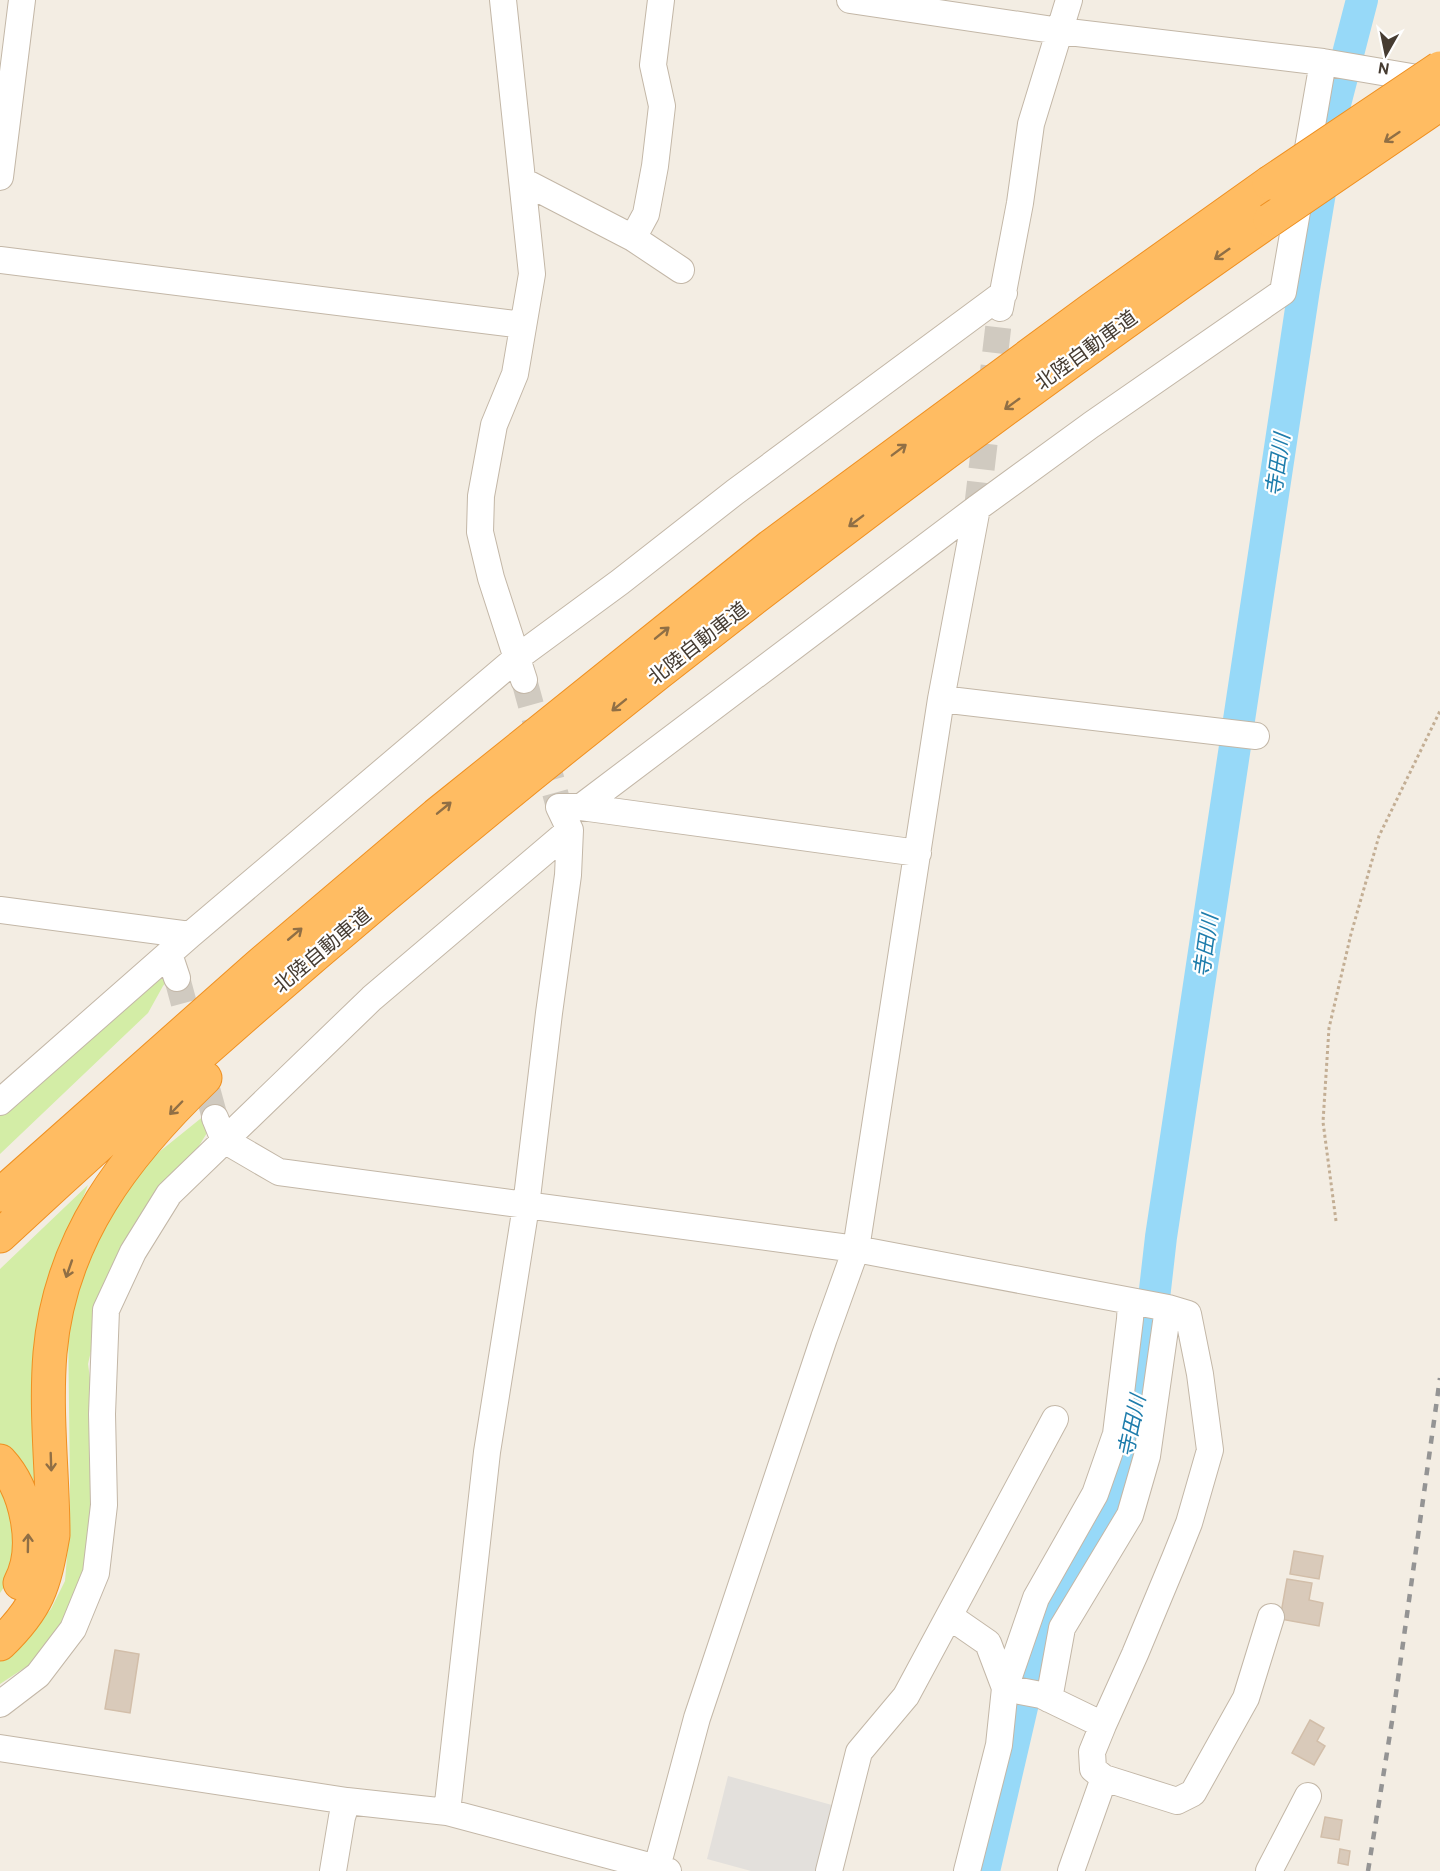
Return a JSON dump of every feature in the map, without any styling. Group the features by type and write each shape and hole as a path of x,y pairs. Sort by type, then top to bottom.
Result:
{"highway":[{"name":"北陸自動車道","path":"0,1195 258,966 436,815 771,546 1092,309 1269,183 1440,68"},
{"name":"北陸自動車道","path":"0,1236 254,1008 460,834 795,566 1109,332 1440,104"},
{"path":"0,1644 32,1608 49,1561 53,1536 49,1382 55,1322 62,1289 73,1257 104,1194 123,1166 193,1090 460,834"},
{"path":"0,1179 207,1002 258,966"},
{"path":"0,1461 8,1469 21,1494 28,1521 29,1550 23,1578 0,1615"}],"street":[{"path":"0,177 22,0"},
{"path":"503,0 532,274 515,374 494,425 481,496 480,532 491,578 521,669"},
{"path":"633,238 646,214 655,166 662,106 653,65 661,0"},
{"path":"850,0 1060,31 1323,62 1440,82"},
{"path":"0,1102 173,966 190,935 521,669 620,582 735,492 1002,302 1020,203 1031,124 1069,0"},
{"path":"581,807 977,508 1091,425 1283,292 1323,62"},
{"path":"523,181 633,238 681,270"},
{"path":"0,260 523,325"},
{"path":"0,1748 347,1801 447,1812 660,1870 701,1707 856,1249 941,699 977,508"},
{"path":"941,699 1256,736"},
{"path":"447,1812 488,1452 526,1206 568,875 570,830 559,807 581,807 918,853"},
{"path":"0,1704 38,1675 73,1629 96,1573 104,1505 102,1414 106,1310 132,1252 169,1194 220,1129 570,830"},
{"path":"0,910 190,935"},
{"path":"220,1129 279,1172 856,1249 1168,1308 1188,1314 1200,1374 1210,1450 1189,1523 1136,1654 1092,1752 1093,1769 1104,1778 1177,1801 1193,1794 1246,1698 1271,1617"},
{"path":"967,1871 999,1745 1005,1688 1036,1598 1095,1494 1116,1434 1131,1302"},
{"path":"1049,1699 1062,1628 1130,1515 1147,1456 1168,1308"},
{"path":"829,1871 859,1752 906,1696 1055,1419"},
{"path":"949,1616 988,1643 1005,1688"},
{"path":"1005,1688 1041,1695 1103,1725"},
{"path":"1071,1871 1104,1778"},
{"path":"1269,1871 1308,1796"},
{"path":"333,1871 347,1801"}],"path":[{"path":"1336,1221 1323,1122 1329,1028 1351,934 1379,836 1440,711"}],"green space":[{"path":"160,968 169,978 148,1013 0,1154 0,1109"},
{"path":"205,1115 210,1128 102,1303 88,1364 97,1429 85,1595 35,1661 0,1684 0,1659 19,1645 51,1609 65,1581 70,1484 68,1324 92,1250 115,1208 143,1165"},
{"path":"88,1185 61,1253 44,1526 16,1459 0,1444 0,1269"},
{"path":"0,1479 18,1513 9,1580 0,1593"}],"shaded area":[{"path":"728,1776 839,1807 820,1871 751,1871 707,1859"}],"building":[{"path":"1294,1551 1323,1556 1319,1579 1290,1574"},
{"path":"1287,1579 1312,1583 1309,1600 1323,1603 1319,1626 1280,1619"},
{"path":"115,1650 139,1654 130,1713 105,1709"},
{"path":"1310,1720 1324,1728 1317,1741 1325,1746 1314,1765 1292,1753"},
{"path":"1325,1817 1342,1820 1339,1840 1321,1837"},
{"path":"1340,1849 1350,1851 1348,1865 1338,1863"}],"waterway":[{"name":"寺田川","path":"984,1871 1045,1620 1113,1513 1140,1395 1161,1237 1304,289 1334,108 1362,0"}],"tunnel":[{"path":"977,508 1000,312"},
{"path":"524,680 559,807"},
{"path":"177,978 215,1118"}],"railway":[{"path":"1368,1871 1393,1715 1440,1378"}]}
